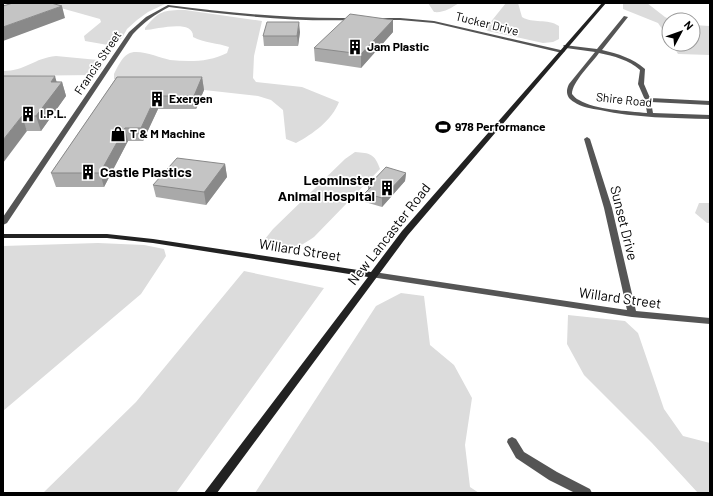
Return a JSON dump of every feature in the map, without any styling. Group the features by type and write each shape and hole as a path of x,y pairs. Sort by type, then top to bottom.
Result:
{"main road":[{"name":"New Lancaster Road","path":"210,493 405,233 604,3"},
{"name":"Willard Street","path":"3,236 107,236 154,241 374,275"}],"street":[{"name":"Tucker Drive","path":"168,6 286,19 400,19 434,22 564,48 598,52 631,60 639,65 643,70 641,84 648,100"},
{"name":"Francis Street","path":"3,223 131,33 146,18 168,6"},
{"path":"598,52 626,17"},
{"name":"Shire Road","path":"598,52 570,87 569,93 571,98 580,104 610,111 710,118"},
{"path":"650,114 648,100 710,103"},
{"name":"Sunset Drive","path":"587,139 608,208 632,314"},
{"name":"Willard Street","path":"374,275 632,314 710,321"},
{"path":"512,442 520,455 553,476 586,493"}],"shaded area":[{"path":"12,3 43,3 3,14 3,6"},
{"path":"43,3 167,3 148,12 127,29 122,38 116,43 108,45 85,41 84,36 101,22 100,19"},
{"path":"428,3 459,3 447,10 434,12"},
{"path":"506,3 518,3 522,17 526,19 550,22 559,26 559,39 553,42 543,43 488,31 485,29"},
{"path":"623,3 647,3 661,14 661,27 658,23 623,9"},
{"path":"185,10 262,21 254,56 253,78 256,82 302,87 339,102 332,115 315,131 296,143 286,139 283,110 271,100 258,96 204,90 144,90 140,81 114,79 114,74 122,60 126,55 132,52 143,53 170,60 185,61 207,60 227,53 229,47 197,39 193,37 192,31 181,26 145,30 154,18 166,11"},
{"path":"701,25 710,26 710,55 678,54 677,52 701,52"},
{"path":"56,56 98,60 102,63 102,68 95,75 3,76 3,71 18,69 42,59"},
{"path":"355,152 365,153 374,157 380,169 314,237 301,245 292,248 267,244 265,239 273,229 345,159"},
{"path":"699,203 710,203 710,223 707,223 695,213"},
{"path":"98,243 144,245 164,249 166,256 141,294 3,411 3,246"},
{"path":"244,271 324,288 176,493 43,493 136,402"},
{"path":"401,293 424,296 430,345 454,365 472,398 465,445 470,487 479,493 255,493 376,306"},
{"path":"568,315 625,321 638,333 664,409 683,436 710,443 710,493 698,493 652,443 584,375 567,344"}],"building":[{"path":"13,3 51,3 62,6 3,27 3,6"},
{"path":"350,14 393,20 361,54 314,48"},
{"path":"267,22 299,22 297,36 263,36"},
{"path":"3,76 55,76 51,82 62,82 36,116 22,116 3,140"},
{"path":"117,77 202,77 194,96 156,96 141,128 125,128 100,173 51,173"},
{"path":"177,158 225,164 204,192 153,185"},
{"path":"386,167 406,173 382,198 365,193 371,187 368,186"}],"place":[{"name":"Jam Plastic","path":"355,47"},
{"name":"Exergen","path":"157,99"},
{"name":"I.P.L.","path":"28,114"},
{"name":"978 Performance","path":"443,127"},
{"name":"T & M Machine","path":"118,134"},
{"name":"Castle Plastics","path":"88,172"},
{"name":"Leominster Animal Hospital","path":"387,188"}]}
